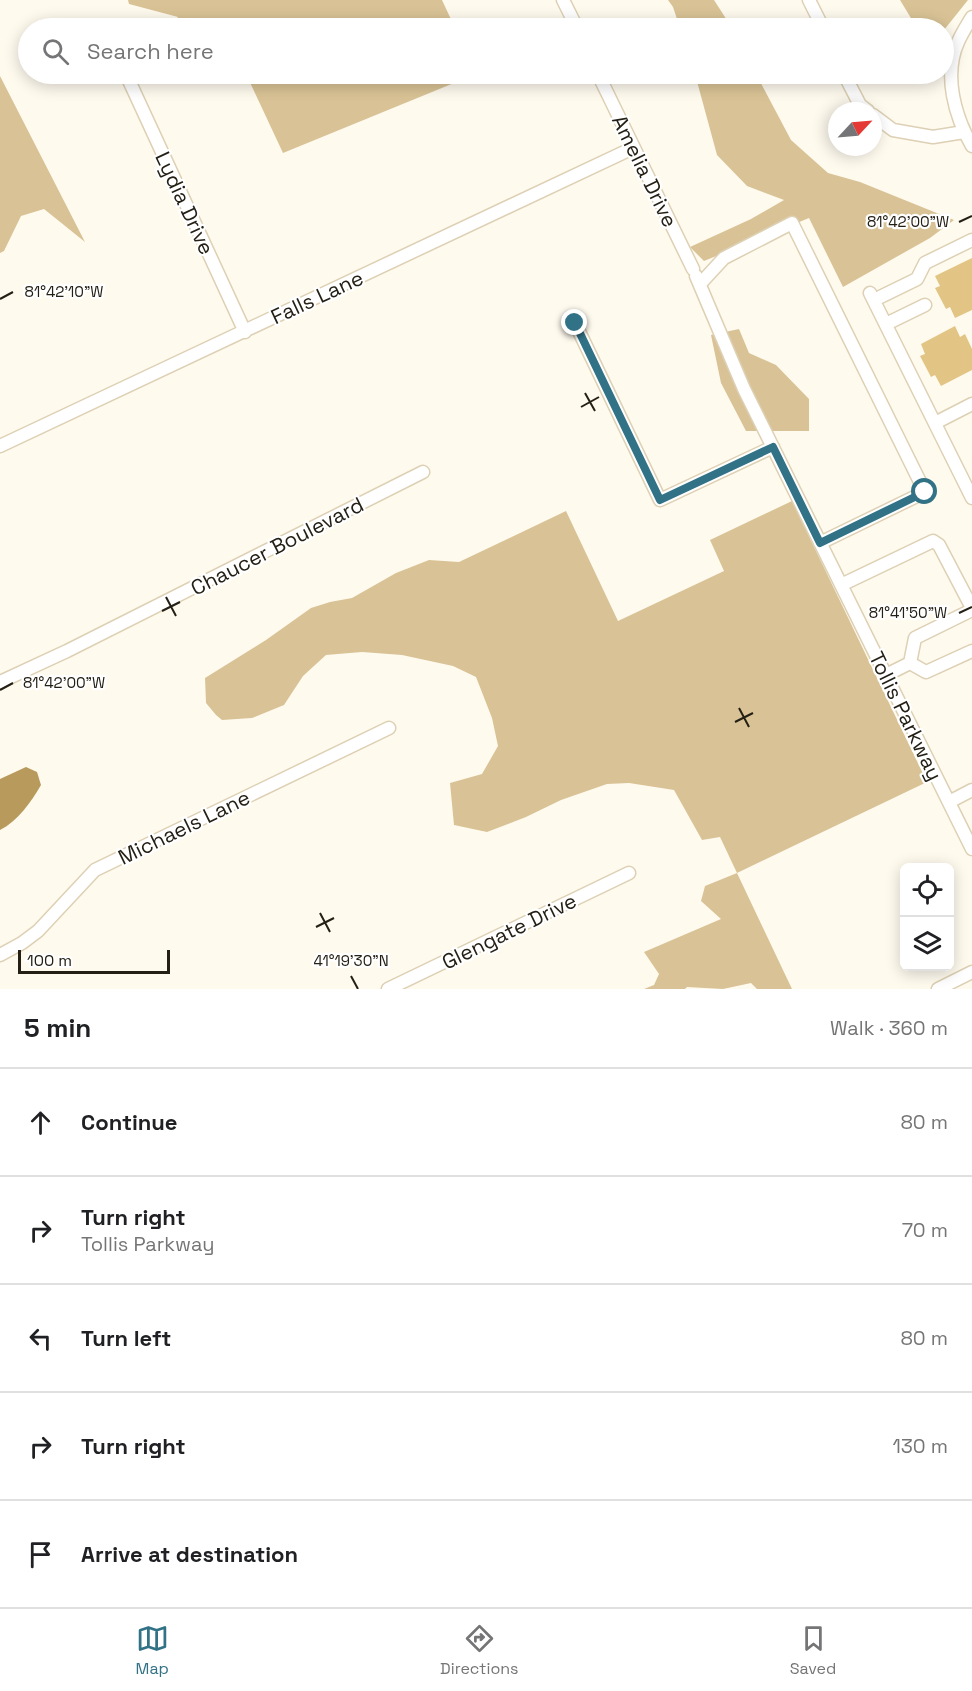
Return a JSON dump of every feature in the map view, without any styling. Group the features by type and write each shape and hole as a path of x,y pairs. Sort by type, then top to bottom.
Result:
{"street":[{"path":"563,0 572,18"},
{"path":"809,0 817,18"},
{"path":"954,59 957,44 972,17"},
{"name":"Lydia Drive","path":"131,84 245,332"},
{"name":"Amelia Drive","path":"603,84 696,276 744,389"},
{"path":"849,84 858,102"},
{"path":"952,84 955,103 964,132 972,146"},
{"path":"882,121 893,129 933,137 964,132"},
{"name":"Falls Lane","path":"0,446 633,148"},
{"path":"696,276 724,258 792,223 925,492 820,543"},
{"path":"972,240 925,263 917,279 872,296 972,498"},
{"path":"886,324 925,305"},
{"path":"575,323 660,500 773,447"},
{"name":"Tollis Parkway","path":"744,389 972,849"},
{"path":"934,423 972,404"},
{"name":"Chaucer Boulevard","path":"0,682 423,472"},
{"path":"841,585 933,541 939,545 972,609 915,638 910,663"},
{"path":"910,663 926,672 972,651"},
{"path":"886,675 910,663"},
{"name":"Michaels Lane","path":"0,954 22,943 38,931 95,870 389,728"},
{"path":"949,802 972,790"},
{"name":"Glengate Drive","path":"388,989 629,873"},
{"path":"938,989 972,972"}],"shaded area":[{"path":"128,0 442,0 450,18 177,18 129,4"},
{"path":"668,0 714,0 726,18 677,18"},
{"path":"900,0 968,0 954,18 911,18"},
{"path":"0,76 85,242 44,209 21,216 4,251 0,253"},
{"path":"251,84 452,84 283,153"},
{"path":"698,84 761,84 791,140 828,173 860,182 954,220 930,238 843,287 809,218 704,261 690,247 751,219 784,200 747,186 717,155"},
{"path":"739,329 749,353 776,365 809,399 809,431 746,431 721,383 711,335"},
{"path":"792,501 927,782 737,873 720,837 702,840 674,790 629,783 607,784 561,800 487,832 454,825 450,783 482,774 498,746 492,718 476,677 453,666 402,655 362,652 326,655 303,676 284,705 252,718 222,720 206,703 205,678 266,640 311,608 352,598 396,573 429,560 459,562 566,511 618,621 724,571 710,540"},
{"path":"26,767 37,772 41,785 18,816 0,830 0,779"},
{"path":"737,873 792,989 757,989 751,983 723,989 687,987 685,989 644,989 654,985 659,974 644,952 721,919 701,901 705,886"}],"building":[{"path":"972,258 972,310 955,318 950,307 946,309 935,288 940,286 935,276"},
{"path":"955,326 960,337 965,334 972,349 972,370 941,386 935,375 931,377 920,356 925,354 921,344"}],"route":[{"path":"575,323 660,500 773,447 820,543 925,492"}]}
